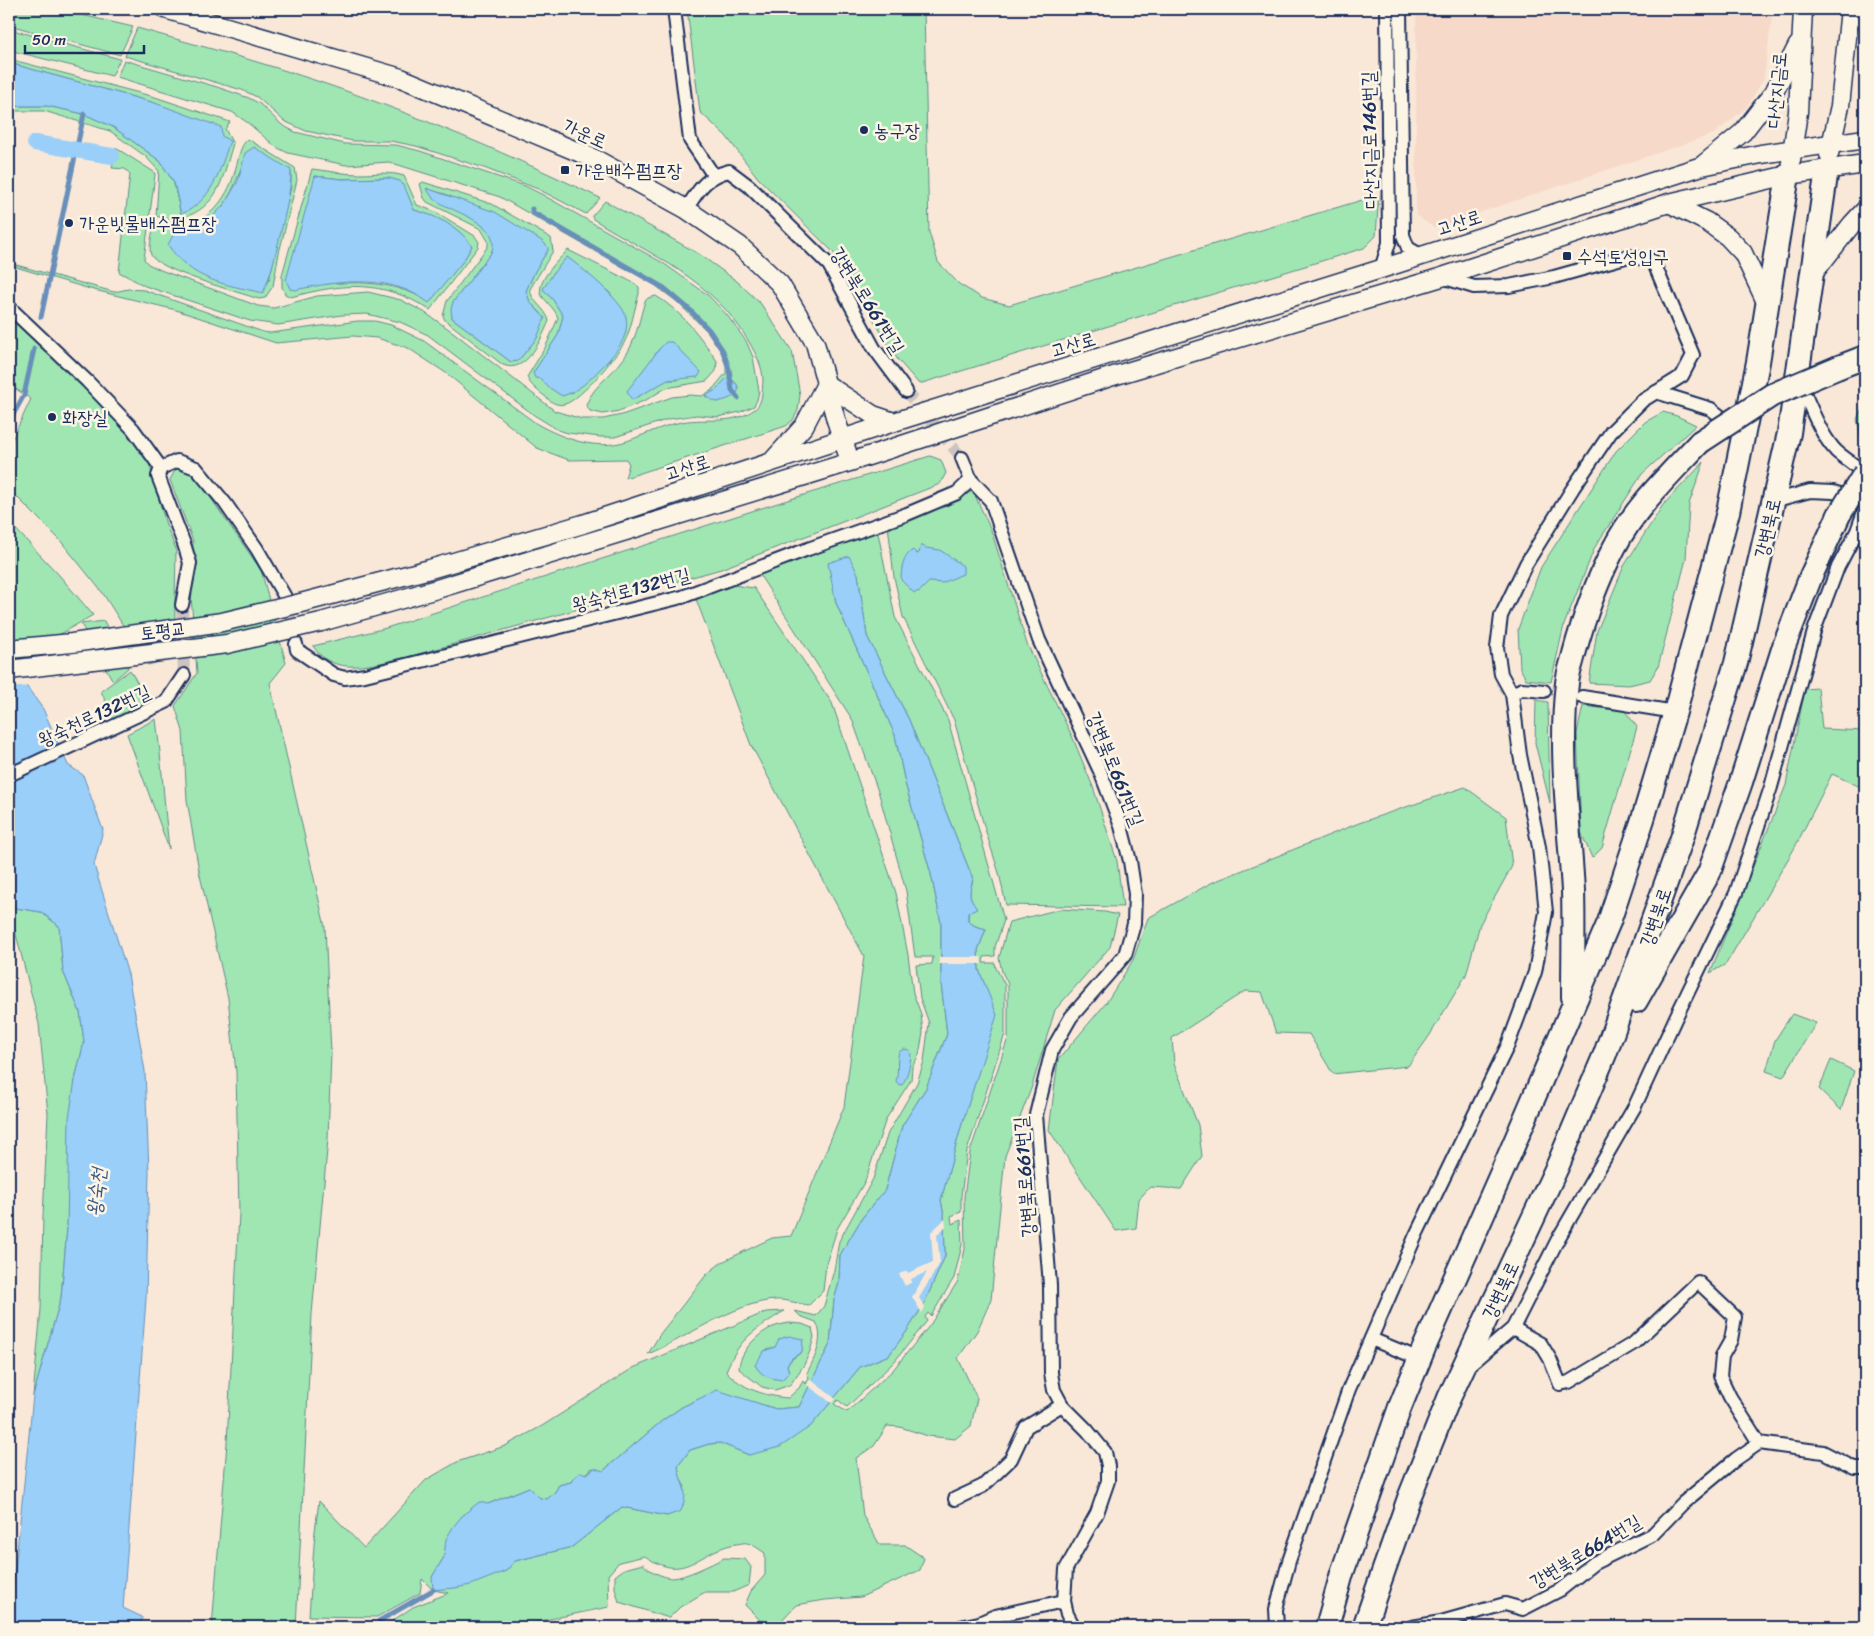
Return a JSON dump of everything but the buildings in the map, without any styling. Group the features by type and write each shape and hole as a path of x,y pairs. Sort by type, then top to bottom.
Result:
{"highway":[{"name":"강변북로","path":"1364,1627 1409,1498 1449,1398 1558,1165 1606,1054 1682,838 1736,663 1789,433 1827,169"},
{"path":"1327,1627 1342,1573 1382,1457 1420,1360 1506,1165 1609,922 1643,819 1675,712 1728,512 1745,434 1768,306 1788,175"},
{"path":"1572,1007 1573,893 1564,774 1564,736 1567,682 1580,629 1593,594 1615,546 1642,507 1666,476 1700,442 1772,395 1865,357"},
{"path":"1606,1054 1709,873 1741,782 1784,646 1811,576 1839,515 1865,475"}],"street":[{"name":"가운로","path":"165,9 401,78 595,159 686,209 740,246 780,284 815,343 850,462"},
{"path":"674,9 690,140 714,176 702,185 686,209"},
{"name":"다산지금로146번길","path":"1381,269 1389,243 1387,9"},
{"name":"다산지금로146번길","path":"1400,9 1403,235 1408,248 1422,256"},
{"name":"다산지금로","path":"1788,175 1798,112 1803,9"},
{"path":"1827,169 1840,106 1850,9"},
{"path":"1859,9 1865,20"},
{"path":"1702,166 1744,132 1774,92 1802,38"},
{"name":"고산로","path":"291,600 430,569 573,527 894,422 1702,166 1761,154 1865,139"},
{"path":"850,462 1110,377 1442,277 1669,203 1788,175 1865,164"},
{"name":"강변북로661번길","path":"714,176 730,171 749,186 829,266 874,348 906,391"},
{"path":"1669,203 1706,222 1728,237 1743,253 1768,306"},
{"path":"1812,276 1865,210"},
{"path":"1277,1627 1276,1610 1289,1561 1349,1389 1416,1235 1508,1045 1535,972 1546,912 1538,847 1520,754 1512,694 1502,674 1497,648 1501,616 1522,573 1573,488 1611,432 1642,401 1682,376 1693,355 1653,261 1629,256 1554,277 1509,286 1474,287 1442,277"},
{"path":"9,307 51,346 133,429 161,468"},
{"path":"1798,378 1824,434 1836,450 1865,475"},
{"path":"773,461 804,426 826,384 873,415 894,422"},
{"path":"1656,392 1711,409 1745,434"},
{"name":"강변북로661번길","path":"962,458 971,480 991,501 1039,640 1100,771 1121,826 1130,861 1135,894 1134,924 1124,955 1072,1017 1052,1050 1036,1115 1050,1285 1051,1373 1054,1390 1062,1405 1087,1430 1105,1452 1108,1466 1108,1481 1097,1513 1066,1569 1064,1601 1067,1614 1074,1627"},
{"path":"182,605 190,563 158,476 161,468 177,462 196,468 225,503 291,600"},
{"name":"토평교","path":"9,670 227,644 321,622 437,589 850,462"},
{"name":"왕숙천로132번길","path":"296,644 297,650 334,675 345,678 365,675 682,597 907,514 957,493 971,480"},
{"path":"1773,501 1810,491 1818,491 1833,492 1865,502"},
{"path":"1462,1372 1513,1328 1558,1239 1635,1106 1736,894 1772,786 1815,628 1838,567 1857,531 1865,509"},
{"name":"토평교","path":"9,649 72,643 222,622 291,600"},
{"name":"왕숙천로132번길","path":"9,775 166,702 184,675"},
{"path":"1512,694 1522,689 1544,691"},
{"path":"1582,697 1675,712"},
{"path":"1513,1328 1541,1344 1550,1359 1560,1384 1569,1382 1634,1343 1698,1282 1735,1316 1732,1340 1722,1356 1720,1376 1730,1397 1759,1443 1823,1452 1854,1468 1865,1468"},
{"path":"1371,1339 1420,1360"},
{"path":"955,1499 983,1486 1011,1459 1026,1428 1062,1405"},
{"name":"강변북로664번길","path":"1412,1627 1440,1622 1506,1604 1523,1609 1560,1590 1594,1563 1653,1534 1683,1503 1736,1459 1759,1443"},
{"path":"960,1627 979,1623 995,1616 1064,1601"}],"shaded area":[{"path":"1416,9 1773,9 1764,78 1747,107 1714,134 1434,228 1416,215"}],"green space":[{"path":"9,9 56,9 133,27 120,55 9,25"},
{"path":"687,9 924,9 929,232 938,262 959,284 982,298 1009,305 1379,195 1376,236 1364,248 919,384 898,360 833,252 758,178 726,136 700,112"},
{"path":"137,28 262,64 361,96 482,144 600,198 586,214 538,189 484,168 416,146 391,141 353,141 306,131 284,121 257,97 242,90 125,56"},
{"path":"9,29 120,59 112,76 9,50"},
{"path":"9,59 155,97 230,122 225,129 233,144 223,177 211,200 203,207 186,216 166,218 156,216 159,171 145,156 110,131 44,111 17,111 9,115 9,108 14,106 47,106 84,114 113,127 160,161 174,182 155,103 9,63"},
{"path":"124,60 249,98 260,104 282,125 295,132 345,144 396,145 420,151 525,186 543,195 663,263 708,295 727,315 746,341 753,357 759,391 754,406 740,412 718,417 697,415 669,419 615,437 568,433 558,430 534,415 428,335 400,322 367,314 342,315 278,325 250,321 145,286 119,272 130,174 125,169 112,168 116,148 154,172 144,259 148,264 163,271 258,306 274,308 317,296 368,292 401,300 424,312 453,332 555,411 582,419 603,419 622,415 672,397 702,396 712,390 726,373 726,365 721,352 708,332 676,301 656,286 500,197 389,162 346,165 288,153 276,147 232,112 117,77","holes":["727,378 734,381 737,385 737,393 718,402 705,396 714,391"]},
{"path":"248,139 295,168 297,180 273,286 265,298 259,299 183,274 157,261 150,252 154,224 179,225 193,223 209,214 215,208 226,193 234,176 240,152","holes":["245,154 274,161 291,170 291,187 269,280 173,235 202,225 214,216 232,192"]},
{"path":"312,169 360,174 387,173 404,176 417,205 436,212 475,236 479,242 478,247 430,310 395,293 362,287 328,289 291,297 285,294 282,287 282,275","holes":["315,176 342,179 389,178 411,203 414,210 446,223 461,233 472,246 464,260 429,302 405,290 379,284 325,284"]},
{"path":"423,182 492,204 551,238 553,251 530,289 533,298 545,312 549,321 538,345 526,360 519,365 512,367 503,365 445,320 443,316 447,301 488,246 488,241 481,229 427,202 420,184","holes":["427,189 445,194 548,250 535,271 526,291 530,302 541,313 537,338 518,361 511,362 452,318 453,302 491,253 494,242 489,232 482,225"]},
{"path":"605,201 699,254 738,282 761,304 792,351 800,395 798,410 793,420 786,426 625,478 629,464 626,459 569,460 537,448 446,373 408,348 377,338 353,336 276,343 176,310 90,289 9,265 9,263 114,292 128,289 144,290 263,332 270,333 358,321 375,321 391,325 424,341 537,424 580,442 604,445 615,444 677,423 736,418 755,409 762,396 762,371 754,351 734,320 718,301 680,271 593,219 592,216"},
{"path":"568,250 634,283 639,287 639,294 629,331 620,349 598,377 580,395 572,401 560,405 550,400 533,386 527,377 546,346 558,318 542,296 540,291 541,285 554,265","holes":["567,257 610,293 626,317 610,360 571,394 548,387 533,373 558,335 563,316 543,289"]},
{"path":"656,296 674,309 690,325 717,361 716,371 707,381 666,388 646,400 619,411 603,414 590,411 586,405 590,397 629,350 645,301","holes":["660,348 678,380 668,380 631,388"]},
{"path":"9,317 63,363 118,418 129,437 148,459 166,525 176,549 174,658 148,665 102,592 59,539 9,489 9,446 31,399 16,389 9,402"},
{"path":"1865,402 1865,439 1862,443 1857,419"},
{"path":"1663,412 1696,425 1642,474 1595,547 1564,625 1551,682 1526,679 1520,668 1518,629 1541,567 1616,451 1645,422"},
{"path":"930,456 941,460 946,473 940,484 721,569 404,658 380,663 354,666 342,665 331,662 321,656 313,646 386,628"},
{"path":"1704,462 1689,504 1686,559 1658,667 1650,680 1629,685 1589,683 1597,631 1624,566 1663,505"},
{"path":"176,468 187,470 201,484 261,570 286,663 270,683 325,927 331,1053 328,1139 312,1314 296,1627 212,1627 227,1443 239,1214 236,1072 228,998 199,871 187,800 183,731 175,706 197,673 191,596 193,541 170,480"},
{"path":"973,491 991,530 1027,644 1072,736 1093,787 1117,861 1123,907 1006,905 999,873 954,720 903,617 894,577 888,525"},
{"path":"9,522 59,575 93,615 21,657 9,641"},
{"path":"877,528 895,617 948,720 1004,920 995,947 995,956 984,957 983,963 995,963 1005,985 1005,1034 967,1151 961,1196 961,1212 951,1216 952,1224 961,1220 962,1245 954,1278 931,1316 928,1313 925,1317 927,1321 894,1362 847,1407 838,1400 834,1404 847,1412 892,1371 930,1325 958,1281 965,1249 964,1197 970,1152 1008,1038 1008,984 1002,972 999,958 1009,922 1060,909 1105,912 1118,915 1110,947 1055,1010 1031,1089 1005,1156 991,1300 977,1331 958,1358 977,1398 971,1426 955,1439 928,1436 900,1427 887,1426 874,1446 856,1458 863,1516 880,1545 905,1545 924,1558 920,1570 861,1597 796,1605 778,1624 761,1621 745,1605 751,1591 765,1575 765,1553 746,1543 723,1547 682,1567 659,1564 645,1556 619,1562 608,1575 609,1607 519,1627 383,1627 413,1607 449,1593 433,1590 422,1579 420,1593 377,1617 309,1616 319,1501 364,1548 426,1480 457,1462 505,1446 542,1426 633,1368 766,1312 784,1311 756,1330 743,1342 731,1359 726,1371 739,1383 747,1387 771,1395 788,1398 799,1388 803,1381 806,1384 809,1378 807,1373 818,1348 819,1328 816,1322 800,1316 795,1311 816,1316 824,1306 834,1270 839,1241 873,1179 888,1133 917,1083 924,1061 929,1023 920,998 916,965 932,964 933,957 915,957 906,891 879,794 852,719 759,574","holes":["829,563 858,574 867,636 909,720 973,879 970,891 968,921 975,926 986,929 978,950 979,970 996,1015 961,1127 941,1200 944,1216 945,1256 924,1304 889,1355 860,1367 811,1426 749,1455 720,1443 709,1444 690,1450 678,1466 680,1478 685,1487 667,1516 622,1507 572,1547 515,1561 506,1571 432,1577 444,1557 488,1504 529,1487 540,1498 547,1499 555,1492 559,1485 571,1482 574,1477 586,1474 592,1468 603,1471 663,1420 682,1407 717,1391 776,1409 799,1407 830,1344 834,1300 839,1283 840,1255 862,1218 885,1190 902,1126 926,1088 947,1034 941,983 941,923 931,874 905,783 895,735 836,603"]},
{"path":"733,585 754,588 832,703 896,893 913,993 921,1014 923,1033 919,1055 912,1067 911,1080 886,1119 865,1181 837,1229 826,1264 823,1291 809,1305 775,1300 743,1307 648,1354 660,1334 707,1274 722,1262 772,1238 791,1236 844,1107 864,956 751,745 696,599"},
{"path":"104,621 128,668 113,681 81,624"},
{"path":"130,670 148,701 113,719 101,691"},
{"path":"1818,688 1822,729 1865,731 1865,789 1832,774 1794,849 1726,964 1710,973 1786,785 1805,689"},
{"path":"1536,700 1548,702 1550,803 1535,743"},
{"path":"1583,706 1625,711 1637,727 1602,848 1592,858 1581,832 1577,733"},
{"path":"156,719 160,751 169,849 127,734"},
{"path":"1465,787 1506,817 1512,866 1480,924 1466,975 1430,1035 1408,1066 1333,1074 1309,1034 1276,1033 1262,992 1245,991 1172,1038 1174,1064 1198,1125 1202,1156 1181,1189 1150,1187 1139,1199 1136,1228 1116,1231 1049,1130 1058,1060 1106,1003 1133,960 1148,918 1211,883 1359,823"},
{"path":"9,907 41,912 59,926 63,971 80,1012 84,1042 75,1080 67,1228 61,1298 33,1396 41,1309 48,1114 39,1024"},
{"path":"1792,1014 1816,1023 1783,1077 1766,1071 1775,1040"},
{"path":"1831,1060 1854,1071 1841,1110 1819,1089"},
{"path":"789,1323 802,1324 812,1328 814,1337 810,1351 804,1365 790,1385 775,1390 762,1387 739,1369 742,1356 750,1344 761,1334 773,1327","holes":["775,1347 802,1352 787,1365 789,1372 764,1351"]},
{"path":"724,1558 745,1559 751,1567 749,1585 733,1592 705,1592 680,1607 669,1618 619,1602 615,1588 615,1576 624,1569 643,1564 656,1573 672,1578 691,1573"}],"water":[{"path":"9,63 155,103 221,127 222,136 230,141 213,184 200,202 192,209 181,214 174,183 160,161 113,127 84,114 47,106 14,106 9,108"},
{"path":"254,147 291,170 284,220 273,265 263,293 222,283 198,274 177,257 168,245 173,235 205,224 224,205 238,181 245,153"},
{"path":"315,176 342,179 389,178 400,181 414,210 446,223 461,233 472,246 464,260 429,303 414,293 381,283 346,282 295,290 290,289 286,280"},
{"path":"426,188 495,212 542,241 548,247 526,291 530,302 545,318 537,338 518,361 511,362 452,318 451,309 453,302 491,253 493,242 490,233 483,226 433,198"},
{"path":"567,257 610,294 623,310 627,324 624,338 607,362 584,384 562,396 548,387 541,379 535,378 533,373 558,335 563,316 543,289"},
{"path":"666,342 672,342 701,372 698,377 668,380 632,400 627,391"},
{"path":"727,378 738,387 737,393 730,398 717,402 705,396 714,391"},
{"path":"921,545 926,548 940,550 963,566 963,574 942,583 929,582 920,591 914,593 901,580 901,572 907,555 913,550 917,554 919,553"},
{"path":"849,556 858,574 867,636 909,720 973,879 970,895 977,909 968,913 968,921 975,926 986,929 978,950 979,970 997,1015 961,1127 941,1200 944,1216 945,1256 924,1304 889,1355 860,1367 811,1426 780,1447 749,1455 720,1443 709,1444 690,1450 678,1466 685,1492 681,1511 667,1516 622,1507 572,1547 515,1561 506,1571 471,1585 433,1590 432,1577 444,1557 446,1539 462,1516 479,1502 488,1504 529,1487 540,1498 547,1499 555,1492 559,1485 571,1482 581,1472 586,1474 595,1468 603,1471 663,1420 682,1407 717,1390 776,1409 799,1407 830,1344 834,1300 839,1283 840,1255 862,1218 885,1190 902,1126 926,1088 947,1034 941,983 941,923 931,874 905,783 895,735 836,603 828,563"},
{"name":"왕숙천","path":"9,662 43,709 68,765 83,775 103,830 94,865 128,974 145,1071 149,1171 146,1299 123,1608 142,1617 142,1622 132,1627 9,1627 33,1396 61,1298 67,1228 69,1118 84,1042 80,1012 63,971 59,926 41,912 9,907"},
{"path":"904,1049 910,1050 911,1058 908,1073 902,1085 896,1081 899,1052"},
{"path":"789,1336 803,1339 802,1352 792,1358 787,1365 789,1372 782,1380 770,1378 763,1374 755,1365 764,1351 775,1347 779,1339"}],"pier":[{"path":"9,659 11,660 29,686 9,688"},
{"path":"939,957 981,957 982,964 939,964"},
{"path":"945,1219 946,1226 937,1235 940,1263 919,1298 925,1307 922,1313 912,1297 927,1272 911,1279 912,1282 905,1286 899,1274 907,1271 908,1273 933,1262 931,1232"},
{"path":"810,1379 836,1399 832,1403 807,1385"}],"waterway":[{"path":"41,317 84,114"},
{"path":"35,143 112,156"},
{"path":"532,209 532,212 664,288 690,310 709,330 723,351 729,369 732,390 738,398"},
{"path":"9,422 24,395 34,349"},
{"path":"379,1621 433,1590"}],"tunnel":[{"path":"906,391 962,458"},
{"path":"286,599 296,644"},
{"path":"182,605 184,675"}],"place":[{"name":"농구장","path":"864,130"},
{"name":"가운배수펌프장","path":"565,170"},
{"name":"가운빗물배수펌프장","path":"69,223"},
{"name":"수석토성입구","path":"1567,256"},
{"name":"화장실","path":"52,417"}]}
